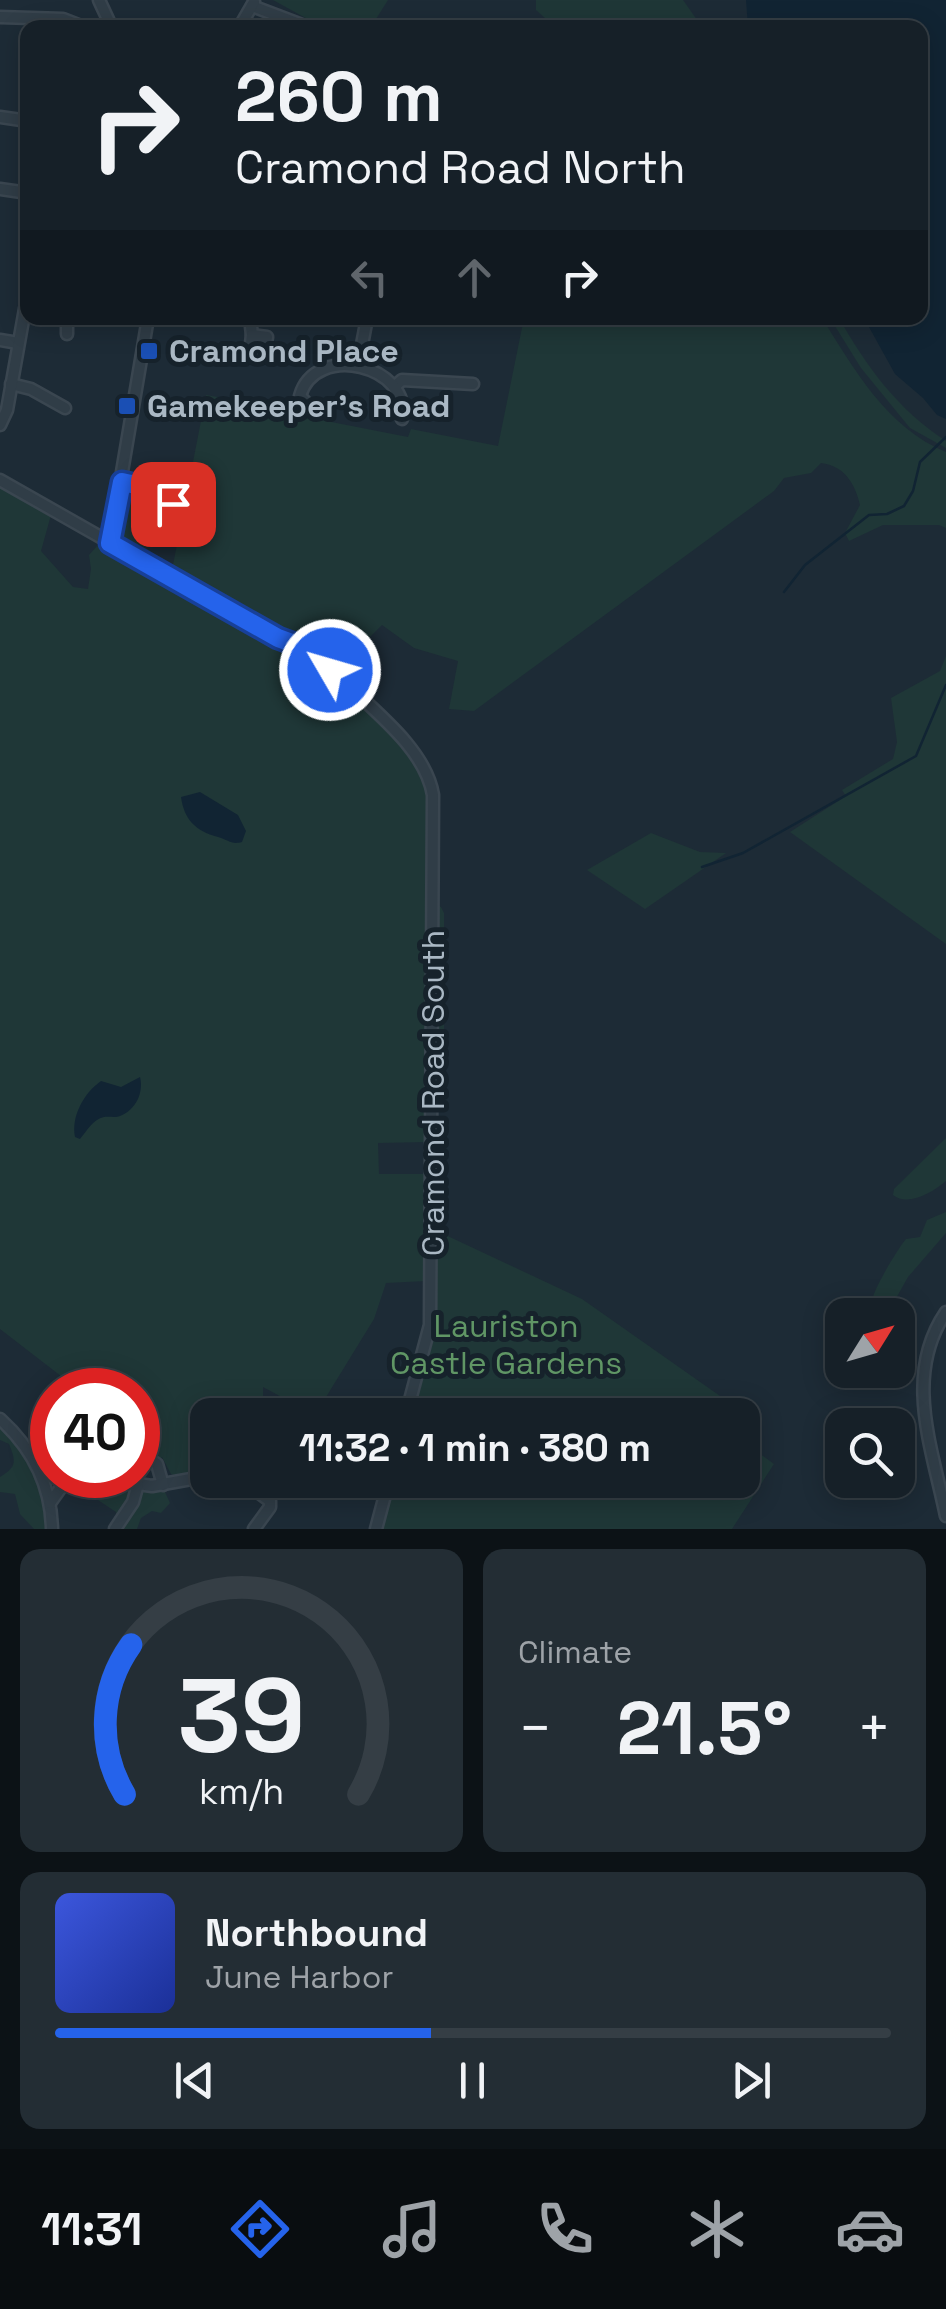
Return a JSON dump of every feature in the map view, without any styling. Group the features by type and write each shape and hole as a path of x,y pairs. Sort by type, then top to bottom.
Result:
{"street":[{"path":"253,3 292,20"},
{"path":"0,17 27,20"},
{"path":"0,424 22,325"},
{"path":"67,325 67,334"},
{"path":"0,480 110,543 147,325"},
{"path":"251,325 252,335"},
{"path":"358,366 366,325"},
{"path":"0,340 18,343"},
{"path":"318,410 300,396 305,383 322,370 340,364 358,366 380,375 394,387 403,406 402,420"},
{"path":"456,383 460,370"},
{"path":"394,387 402,380 473,384"},
{"path":"11,384 31,388 65,408"},
{"path":"122,482 136,485 150,499 173,504"},
{"name":"Cramond Road South","path":"110,543 278,638 300,646 304,657 317,654 427,769 434,812 430,1324 410,1398"},
{"path":"946,1312 928,1344 921,1380 925,1422 946,1516"},
{"path":"0,1418 33,1458 50,1503 52,1529"},
{"path":"160,1475 162,1486 190,1480"},
{"path":"50,1503 54,1498"},
{"path":"115,1529 134,1498"},
{"path":"254,1529 270,1507 266,1498"},
{"path":"376,1529 384,1498"}],"green space":[{"path":"273,0 388,0 377,20 309,20"},
{"path":"536,0 683,0 697,20 543,20 536,10"},
{"path":"523,325 827,325 889,413 946,452 946,528 883,525 849,541 845,533 860,505 858,497 843,472 821,463 811,473 784,478 774,491 474,711 449,709 458,661 414,648 382,625 342,665 325,650 324,635 313,628 294,635 282,629 279,648 330,675 411,756 429,780 432,902 444,913 444,1055 442,1063 430,1073 428,1142 378,1143 379,1174 428,1174 426,1281 386,1283 374,1319 325,1398 283,1398 263,1387 263,1398 190,1398 190,1474 179,1477 171,1474 160,1459 160,1368 51,1368 0,1329 0,484 51,515 41,551 73,587 88,589 89,555 97,546 119,558 126,547 117,535 126,497 132,492 141,501 133,514 132,529 147,549 173,565 206,395 306,412 311,418 408,437 411,429 498,446"},
{"path":"834,325 843,325 885,386 946,441 946,448 910,428 861,368"},
{"path":"946,656 946,944 790,832 846,796 842,790 893,759 897,742 891,698 940,671"},
{"path":"651,833 700,852 726,853 645,909 587,870"},
{"path":"946,1138 946,1181 913,1199 893,1195 894,1189"},
{"path":"946,1212 946,1233 908,1277 896,1298 874,1298 898,1250 906,1239 920,1237 927,1220"},
{"name":"Lauriston Castle Gardens","path":"437,1231 582,1299 723,1398 417,1398 436,1331"},
{"path":"0,1428 28,1460 30,1498 41,1498 46,1529 34,1529 20,1514 15,1494 0,1492 0,1477 10,1470 14,1459 9,1444 0,1440"},
{"name":"Lauriston Castle Gardens","path":"760,1454 774,1464 760,1486"},
{"path":"160,1492 165,1492 170,1503 161,1513 152,1511 141,1518 137,1529 115,1529 116,1512 95,1498 160,1498"},
{"name":"Lauriston Castle Gardens","path":"389,1498 752,1498 732,1529 381,1529"}],"water":[{"path":"746,0 946,0 946,419 895,374 868,325 928,325 928,20 747,20"},
{"path":"200,792 238,815 246,831 242,842 232,843 192,823 181,797"},
{"path":"140,1077 140,1094 126,1113 100,1118 80,1139 75,1137 77,1113 95,1086 101,1081 121,1087"}],"waterway":[{"path":"784,592 805,565 869,515 887,514 904,506 913,491 920,462 946,437"},
{"path":"702,867 743,853 916,756 946,685"}],"place":[{"name":"Cramond Place","path":"149,351"},
{"name":"Gamekeeper's Road","path":"127,406"}],"route":[{"path":"173,504 150,499 136,485 122,482 110,543 278,638 300,646 304,657 317,654 330,670"}]}
